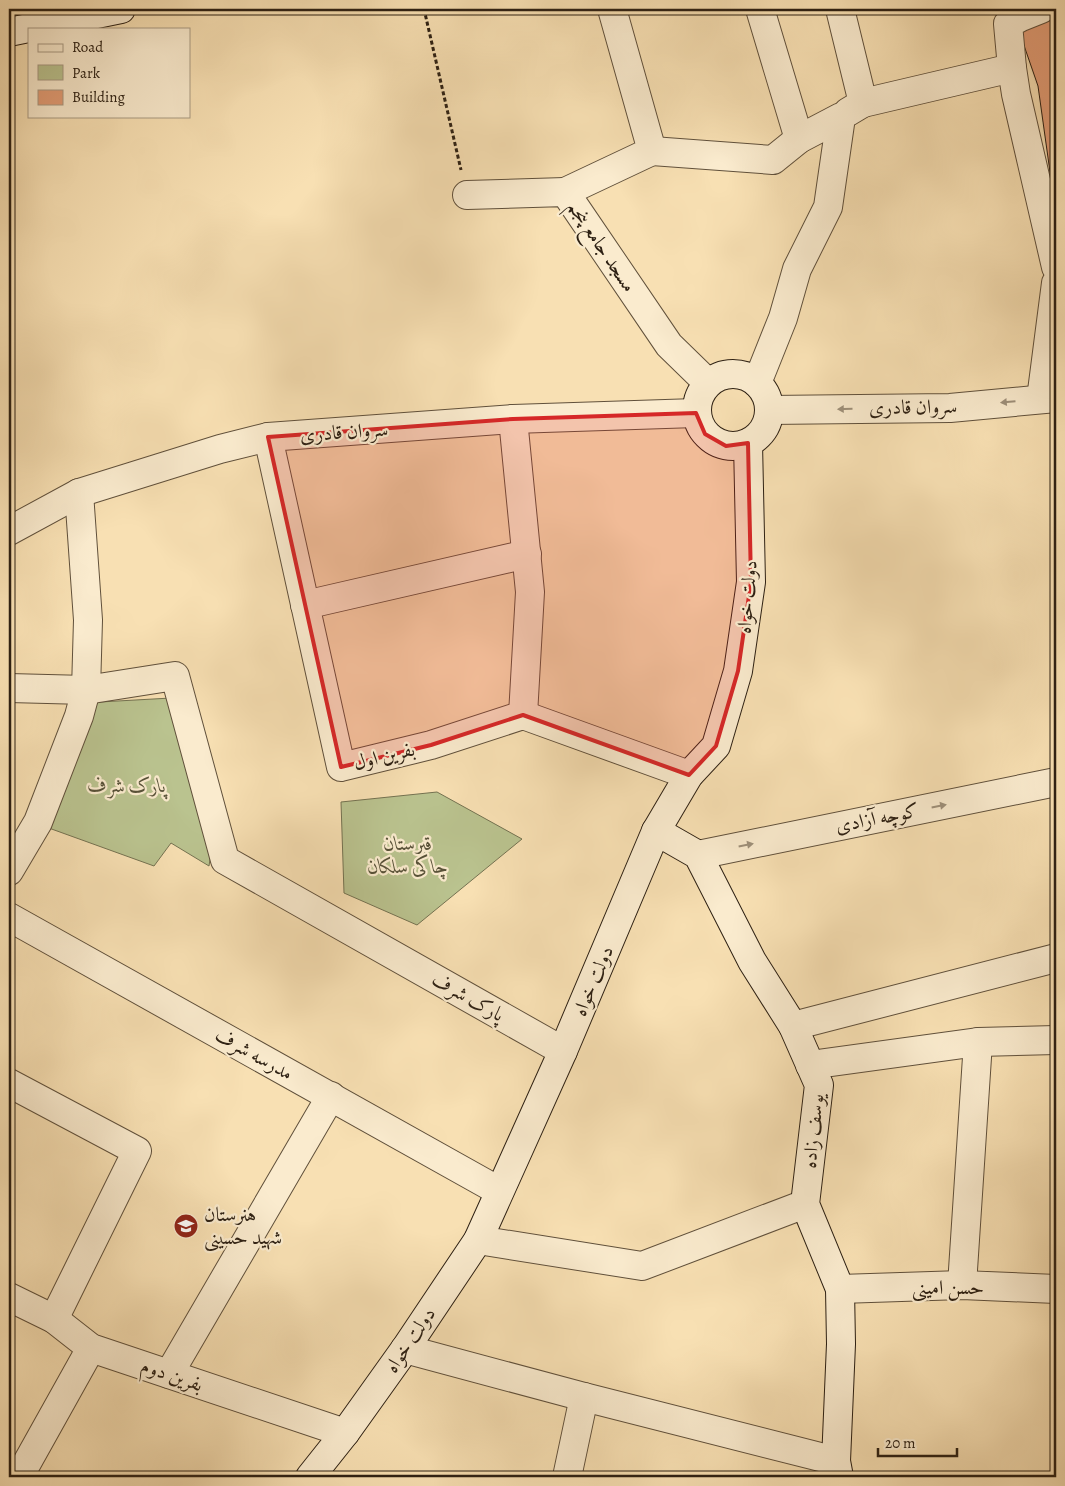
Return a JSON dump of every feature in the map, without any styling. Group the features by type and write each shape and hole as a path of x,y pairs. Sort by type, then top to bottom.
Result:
{"street":[{"path":"29,28 122,9"},
{"path":"612,9 652,151"},
{"path":"760,9 799,139"},
{"path":"757,383 783,318 797,269 828,207 852,110 840,9"},
{"path":"1041,9 1021,16 1008,24 1016,94 1056,267"},
{"path":"9,32 28,28"},
{"path":"565,192 652,151 773,160 799,139 852,110 1012,68"},
{"name":"مسجد جامع پنجم","path":"467,195 565,192 669,345 708,383"},
{"path":"1048,399 1056,283"},
{"path":"728,374 743,376 757,383 768,400 768,420 764,430 748,443 737,446 726,446 714,442 705,434 699,424 696,413 697,402 708,383 728,374"},
{"name":"سروان قادری","path":"769,410 950,408 1048,399"},
{"name":"سروان قادری","path":"9,531 80,492 268,437 513,419 696,413"},
{"path":"513,419 530,592 523,715 689,775"},
{"name":"بفرین اول","path":"268,437 341,767 431,745 523,715"},
{"name":"دولت خواه","path":"317,1474 405,1349 478,1240 563,1051 656,831 689,775 716,746 738,671 751,582 748,443"},
{"path":"9,871 38,822 79,716 86,690 88,620 80,492"},
{"path":"305,605 527,554"},
{"name":"پارک شرف","path":"86,690 175,676 225,860 563,1051"},
{"path":"9,688 86,690"},
{"name":"کوچه آزادی","path":"698,855 1056,782"},
{"path":"656,831 698,855"},
{"name":"یوسف زاده","path":"698,855 752,961 793,1026 819,1085 805,1204 840,1289 841,1344 837,1469"},
{"name":"مدرسه شرف","path":"9,917 499,1192"},
{"path":"793,1026 1056,958"},
{"path":"810,1065 978,1042 1056,1040"},
{"path":"962,1285 978,1042"},
{"path":"9,1083 137,1151 54,1319"},
{"path":"169,1374 330,1096"},
{"path":"478,1240 642,1266 805,1204"},
{"name":"حسن امینی","path":"840,1289 962,1285 1056,1290"},
{"name":"بفرین دوم","path":"9,1297 54,1319 91,1348 345,1433"},
{"path":"19,1477 91,1348"},
{"path":"405,1349 837,1469"},
{"path":"567,1477 584,1398"}],"path":[{"path":"424,9 467,195"}],"highlighted area":[{"path":"696,413 705,434 726,446 748,443 751,582 738,671 716,746 689,775 523,715 431,745 341,767 268,437 513,419"}],"green space":[{"name":"پارک شرف","path":"171,698 212,846 209,866 171,843 154,866 46,827 82,703"},
{"name":"قبرستان چاکی سلکان","path":"437,792 522,839 417,925 344,893 341,802"}],"building":[{"path":"1056,11 1056,215 1038,86 1019,31"}],"place":[{"name":"هنرستان شهید حسینی","path":"186,1226"}]}
